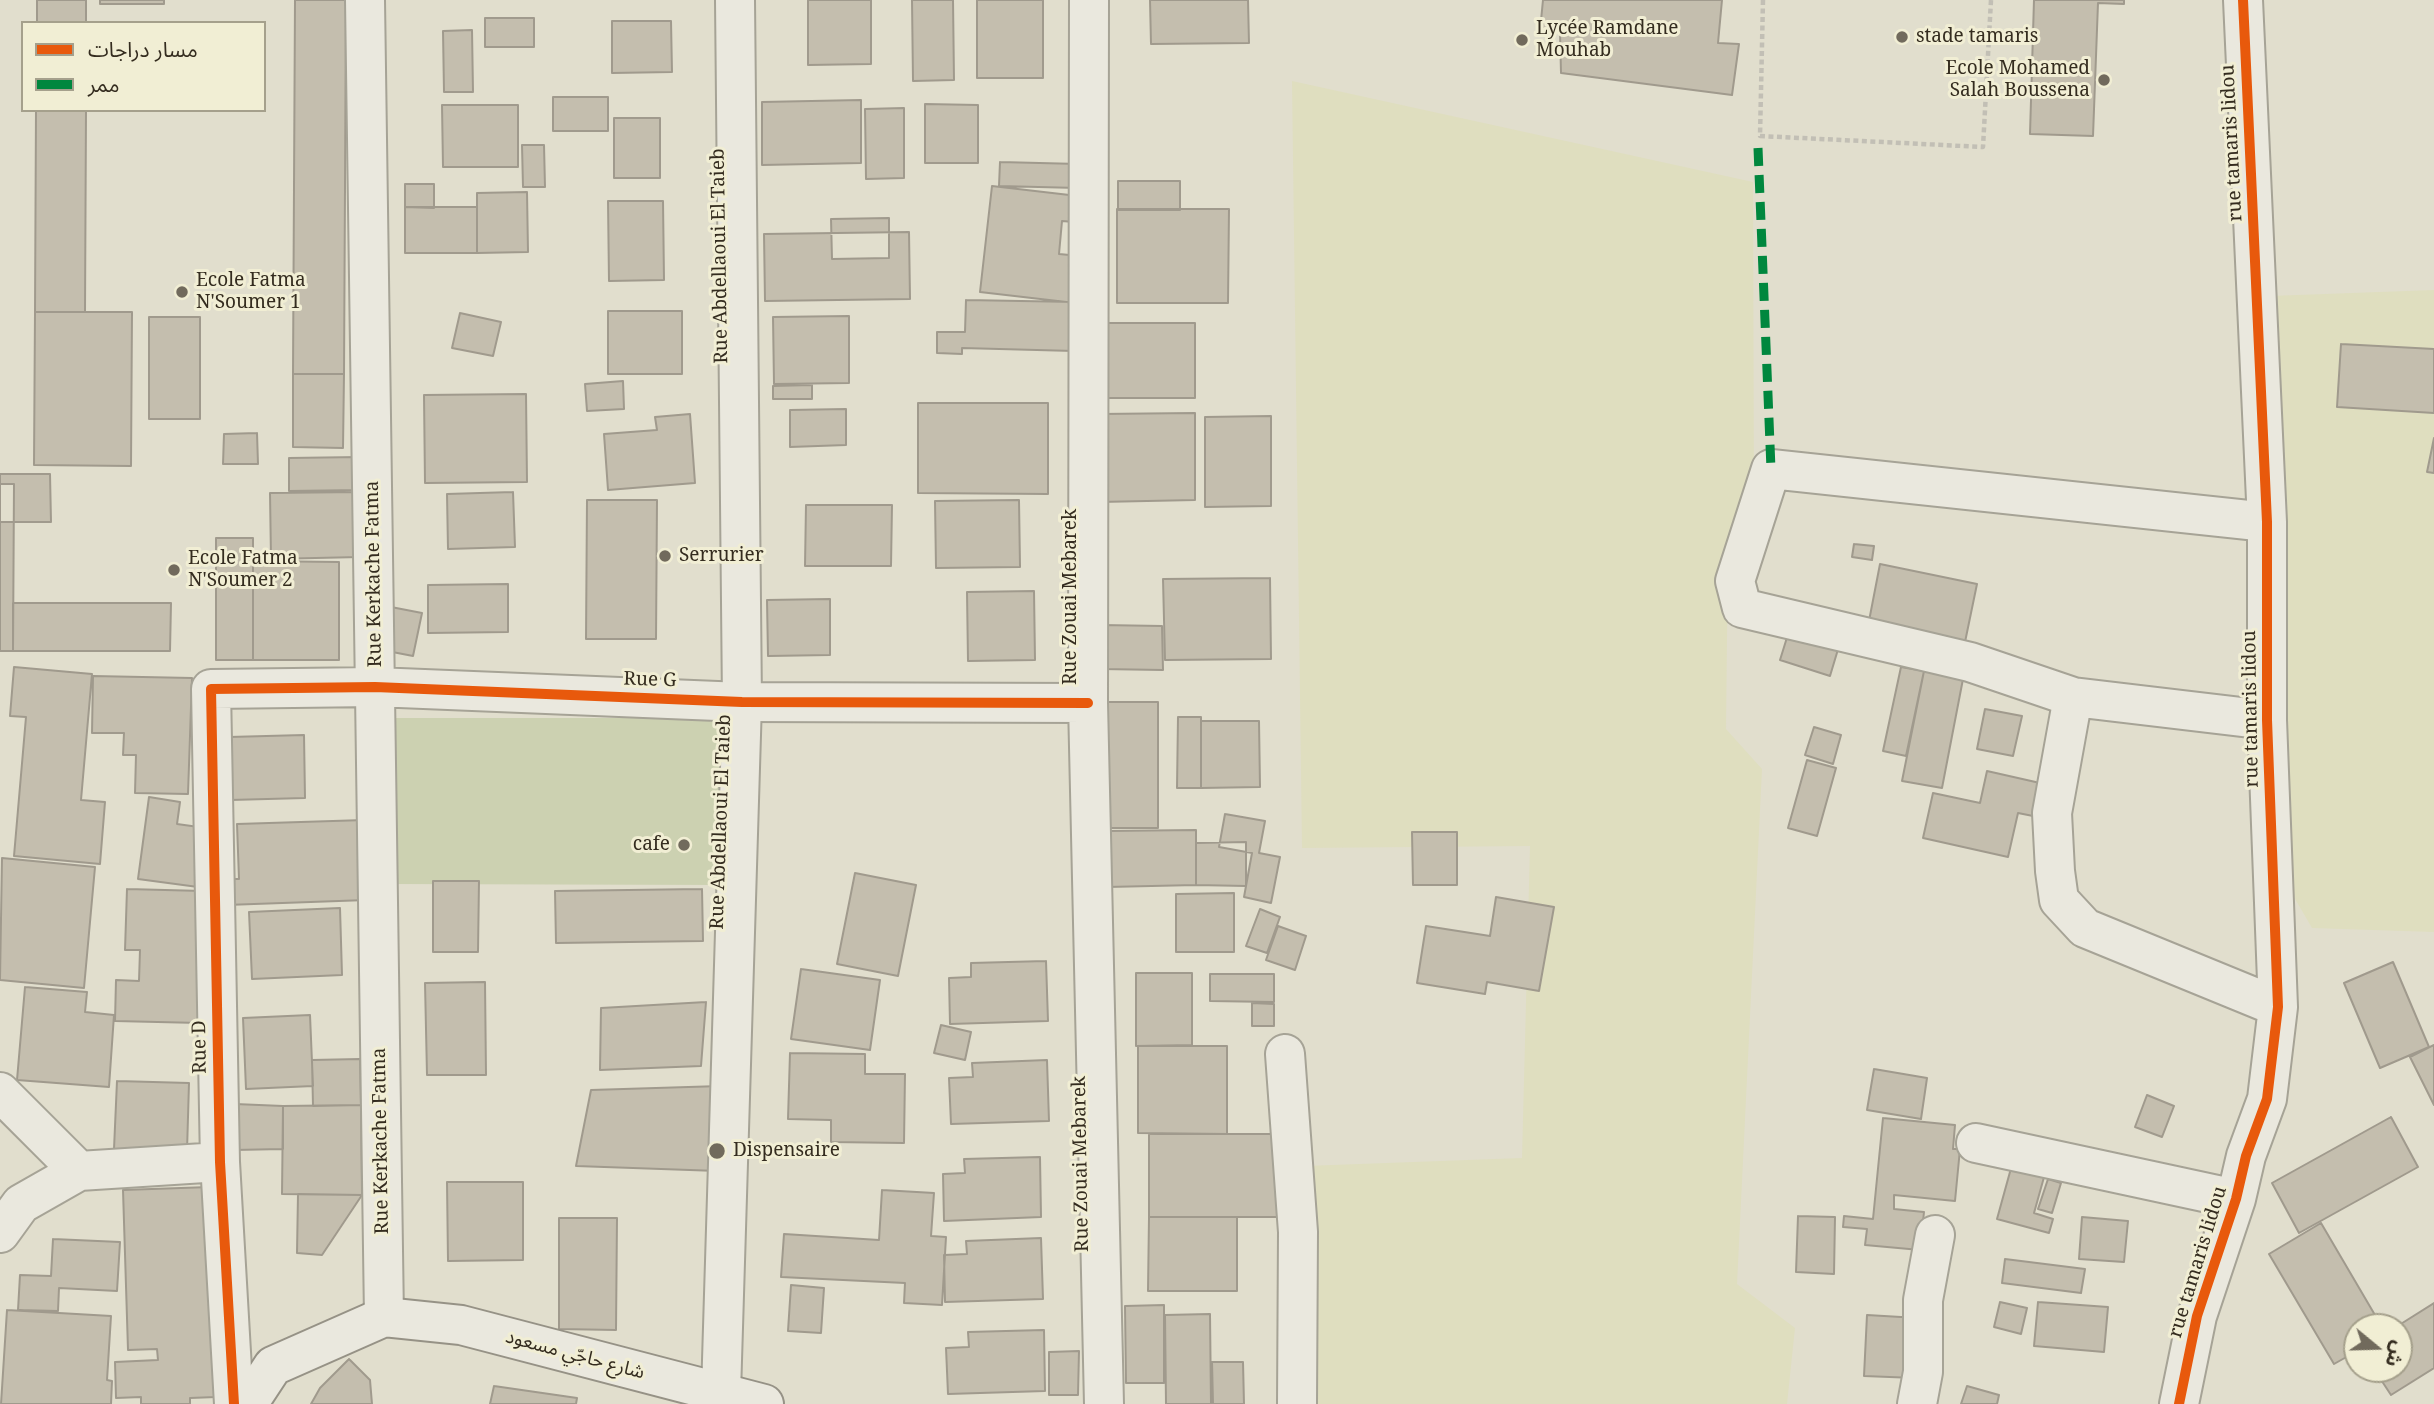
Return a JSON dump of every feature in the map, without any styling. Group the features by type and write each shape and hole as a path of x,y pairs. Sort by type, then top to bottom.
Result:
{"street":[{"name":"Rue Kerkache Fatma","path":"365,0 384,1317"},
{"name":"Rue Abdellaoui El Taieb","path":"720,1393 743,702 735,0"},
{"name":"Rue Zouai Mebarek","path":"1089,0 1088,703 1104,1404"},
{"name":"rue tamaris lidou","path":"2179,1404 2197,1316 2236,1199 2246,1156 2267,1099 2278,1007 2267,720 2267,522 2244,0"},
{"path":"2267,522 1771,469 1735,581 1742,608 1970,662 2073,697 2267,720"},
{"name":"Rue G","path":"211,689 375,687 743,702 1088,703"},
{"name":"Rue D","path":"211,689 220,1162 234,1404"},
{"path":"2073,697 2052,813 2054,871 2059,900 2085,928 2278,1007"},
{"path":"1285,1054 1298,1232 1297,1404"},
{"path":"0,1092 79,1171"},
{"path":"1976,1143 2236,1199"},
{"path":"0,1233 21,1204 79,1171 220,1162"},
{"path":"1917,1404 1923,1372 1923,1300 1935,1235"},
{"path":"248,1404 273,1366 384,1317"},
{"name":"شارع حاجّي مسعود","path":"384,1317 461,1325 764,1404"}],"path":[{"path":"1763,0 1760,136 1983,147 1991,0"}],"green space":[{"path":"1292,81 1753,182 1754,515 1728,548 1726,729 1762,769 1737,1284 1795,1328 1787,1404 1314,1404 1305,1166 1522,1158 1530,846 1302,848"},
{"path":"2434,290 2434,932 2312,928 2287,885 2270,296"},
{"path":"389,718 736,718 728,885 388,884"}],"building":[{"path":"37,0 86,0 86,21 37,21"},
{"path":"100,0 164,0 164,4 100,4"},
{"path":"295,0 346,0 344,374 293,374"},
{"path":"808,0 871,0 871,64 808,65"},
{"path":"912,0 953,0 954,80 913,81"},
{"path":"977,0 1043,0 1043,78 977,78"},
{"path":"1150,0 1248,0 1249,43 1151,44"},
{"path":"1543,0 1722,0 1718,43 1739,44 1732,95 1561,73 1560,32 1540,31"},
{"path":"2034,0 2124,0 2124,4 2098,3 2093,136 2030,134"},
{"path":"485,18 534,18 534,47 485,47"},
{"path":"612,21 671,21 672,72 612,73"},
{"path":"472,30 473,92 444,92 443,31"},
{"path":"553,97 608,97 608,131 553,131"},
{"path":"861,100 861,163 762,165 762,102"},
{"path":"925,104 978,105 978,163 925,163"},
{"path":"442,105 518,105 518,167 443,167"},
{"path":"904,108 904,178 866,179 865,109"},
{"path":"36,112 86,112 85,312 35,312"},
{"path":"614,118 660,118 660,178 614,178"},
{"path":"522,145 544,145 545,187 523,187"},
{"path":"1000,162 1079,164 1078,188 999,186"},
{"path":"1118,181 1180,181 1180,210 1118,210"},
{"path":"405,184 434,184 434,208 405,207"},
{"path":"992,186 1078,196 1074,222 1062,221 1059,254 1080,256 1075,303 980,292"},
{"path":"527,192 528,252 477,253 477,193"},
{"path":"608,201 663,201 664,280 609,281"},
{"path":"405,207 477,207 477,253 405,253"},
{"path":"1117,209 1229,209 1228,303 1117,303"},
{"path":"889,218 889,258 832,259 831,219"},
{"path":"909,232 910,299 765,301 764,234"},
{"path":"966,300 1076,302 1074,351 962,348 962,354 937,353 937,332 965,332"},
{"path":"608,311 682,311 682,374 608,374"},
{"path":"35,312 132,312 131,466 34,465"},
{"path":"460,313 501,322 493,356 452,348"},
{"path":"849,316 849,383 774,384 773,317"},
{"path":"149,317 200,317 200,419 149,419"},
{"path":"1106,323 1195,323 1195,398 1106,398"},
{"path":"2341,344 2434,349 2434,413 2337,407"},
{"path":"293,374 344,374 343,448 293,447"},
{"path":"623,381 624,409 587,411 585,384"},
{"path":"812,385 812,399 773,399 773,386"},
{"path":"526,394 527,482 425,483 424,395"},
{"path":"918,403 1048,403 1048,494 918,493"},
{"path":"846,409 846,445 790,447 790,410"},
{"path":"1195,413 1195,500 1099,502 1099,414"},
{"path":"690,414 695,483 608,490 604,434 657,430 655,417"},
{"path":"1271,416 1271,506 1205,507 1205,417"},
{"path":"257,433 258,464 223,464 224,434"},
{"path":"2434,438 2434,473 2427,472"},
{"path":"360,457 360,490 289,491 289,458"},
{"path":"0,474 50,474 51,522 0,522"},
{"path":"0,484 14,484 13,651 0,651"},
{"path":"359,492 360,557 271,559 270,493"},
{"path":"513,492 515,547 448,549 447,494"},
{"path":"587,500 657,500 656,639 586,639"},
{"path":"1019,500 1020,567 936,568 935,501"},
{"path":"806,505 892,505 891,566 805,566"},
{"path":"216,538 253,538 253,660 216,660"},
{"path":"1854,544 1874,546 1872,560 1852,557"},
{"path":"253,561 339,562 339,660 253,660"},
{"path":"1880,564 1977,584 1965,642 1869,621"},
{"path":"1270,578 1271,659 1165,660 1163,579"},
{"path":"508,584 508,632 428,633 428,585"},
{"path":"1034,591 1035,660 968,661 967,592"},
{"path":"830,599 830,655 768,656 767,600"},
{"path":"13,603 171,603 170,651 13,651"},
{"path":"391,607 422,613 413,656 382,650"},
{"path":"1101,625 1162,626 1163,670 1101,669"},
{"path":"1789,631 1839,646 1830,676 1780,660"},
{"path":"14,667 92,674 81,800 105,802 100,864 14,856 26,717 10,716"},
{"path":"1901,667 1924,671 1906,756 1883,751"},
{"path":"1924,671 1963,679 1942,788 1902,781"},
{"path":"93,676 192,678 188,794 135,793 136,755 123,755 124,733 92,733"},
{"path":"1105,702 1158,702 1158,828 1104,828"},
{"path":"1985,709 2022,716 2013,756 1977,749"},
{"path":"1178,717 1201,717 1201,788 1177,788"},
{"path":"1201,721 1259,721 1260,787 1201,788"},
{"path":"1814,727 1841,735 1833,764 1805,755"},
{"path":"304,735 305,798 230,800 229,737"},
{"path":"1807,760 1836,768 1817,836 1788,828"},
{"path":"1987,771 2040,783 2033,816 2018,813 2008,857 1923,838 1933,793 1980,803"},
{"path":"149,797 180,802 177,824 206,828 198,887 138,879"},
{"path":"1225,814 1265,821 1259,853 1280,857 1271,903 1244,897 1252,853 1219,847"},
{"path":"365,820 367,900 226,905 226,879 239,879 237,824"},
{"path":"1196,830 1196,885 1107,887 1107,831"},
{"path":"1412,832 1457,832 1457,885 1413,885"},
{"path":"1246,842 1246,886 1196,885 1196,843"},
{"path":"2,858 95,867 84,988 0,980"},
{"path":"855,873 916,885 898,976 837,964"},
{"path":"433,881 479,881 478,952 433,952"},
{"path":"127,889 203,891 200,1023 115,1021 116,980 139,981 140,950 125,950"},
{"path":"702,889 703,941 556,943 555,891"},
{"path":"1234,893 1234,952 1176,952 1176,894"},
{"path":"1496,897 1554,907 1539,991 1487,982 1485,994 1417,983 1426,926 1490,936"},
{"path":"340,908 342,975 252,979 249,912"},
{"path":"1260,909 1280,917 1267,953 1246,946"},
{"path":"1278,926 1306,936 1295,970 1266,960"},
{"path":"1046,961 1048,1021 950,1024 949,978 971,977 971,963"},
{"path":"2393,962 2429,1047 2380,1068 2344,983"},
{"path":"801,969 880,980 870,1050 791,1039"},
{"path":"1136,973 1192,973 1192,1045 1136,1046"},
{"path":"1210,974 1274,974 1274,1002 1210,1001"},
{"path":"485,982 486,1075 427,1075 425,983"},
{"path":"25,987 87,992 85,1012 114,1015 109,1087 17,1080"},
{"path":"706,1002 701,1066 600,1070 601,1008"},
{"path":"1252,1003 1274,1004 1274,1026 1252,1026"},
{"path":"310,1015 313,1086 246,1089 243,1018"},
{"path":"941,1025 971,1032 965,1060 934,1053"},
{"path":"2434,1045 2434,1105 2410,1057"},
{"path":"1138,1046 1227,1046 1227,1134 1138,1133"},
{"path":"790,1053 865,1054 865,1074 905,1074 904,1143 831,1142 831,1120 788,1119"},
{"path":"360,1059 361,1105 313,1106 312,1060"},
{"path":"1047,1060 1049,1121 951,1124 949,1078 973,1077 972,1063"},
{"path":"1874,1069 1927,1078 1921,1119 1867,1110"},
{"path":"117,1081 189,1083 187,1151 114,1149"},
{"path":"721,1086 718,1171 576,1166 591,1090"},
{"path":"2147,1095 2174,1106 2162,1137 2135,1127"},
{"path":"235,1104 283,1106 283,1149 234,1150"},
{"path":"361,1105 362,1195 282,1194 283,1106"},
{"path":"2391,1117 2418,1167 2299,1233 2272,1183"},
{"path":"1883,1118 1955,1125 1953,1149 1960,1149 1955,1201 1894,1195 1894,1209 1924,1212 1920,1250 1865,1245 1867,1229 1843,1227 1844,1216 1873,1219"},
{"path":"1149,1134 1284,1134 1284,1217 1149,1217"},
{"path":"1040,1157 1041,1217 944,1221 943,1174 965,1173 964,1159"},
{"path":"2013,1161 2046,1170 2034,1213 2053,1219 2049,1233 1997,1219"},
{"path":"2048,1179 2061,1183 2052,1213 2038,1209"},
{"path":"447,1182 523,1182 523,1260 448,1261"},
{"path":"210,1187 216,1397 190,1398 190,1404 141,1404 141,1397 116,1398 115,1362 158,1360 157,1349 128,1350 123,1190"},
{"path":"882,1190 934,1193 931,1236 946,1237 942,1305 904,1303 905,1283 781,1277 784,1234 879,1240"},
{"path":"298,1194 362,1195 322,1255 297,1253"},
{"path":"1798,1216 1835,1217 1834,1274 1796,1272"},
{"path":"1149,1217 1237,1217 1237,1291 1148,1291"},
{"path":"2082,1217 2128,1221 2124,1262 2079,1259"},
{"path":"559,1218 617,1218 616,1330 559,1329"},
{"path":"2321,1223 2374,1313 2343,1313 2343,1359 2334,1364 2269,1254"},
{"path":"1041,1238 1043,1299 945,1302 944,1255 967,1254 966,1241"},
{"path":"53,1239 120,1242 117,1291 59,1288 58,1311 18,1310 20,1275 51,1276"},
{"path":"2005,1259 2085,1269 2081,1293 2002,1283"},
{"path":"791,1285 824,1288 821,1333 788,1331"},
{"path":"2000,1302 2027,1308 2021,1334 1994,1327"},
{"path":"2038,1302 2108,1307 2104,1352 2034,1346"},
{"path":"2434,1303 2434,1368 2413,1381 2413,1316"},
{"path":"1164,1305 1164,1383 1126,1383 1125,1306"},
{"path":"7,1310 111,1316 107,1380 112,1381 111,1404 1,1404"},
{"path":"1210,1314 1211,1404 1166,1404 1165,1315"},
{"path":"1867,1315 1918,1318 1915,1378 1864,1376"},
{"path":"1044,1330 1045,1391 948,1394 946,1348 969,1347 968,1332"},
{"path":"1079,1351 1078,1395 1049,1395 1049,1352"},
{"path":"349,1359 370,1380 372,1404 311,1404 320,1388"},
{"path":"1212,1362 1243,1362 1244,1404 1213,1404"},
{"path":"2383,1383 2410,1383 2391,1395"},
{"path":"494,1386 577,1398 576,1404 490,1404"},
{"path":"1967,1386 1999,1395 1997,1404 1961,1404"}],"marked path":[{"path":"1758,148 1771,469"}],"cycle path":[{"path":"2179,1404 2197,1316 2236,1199 2246,1156 2267,1099 2278,1007 2267,720 2267,522 2243,0"},
{"path":"234,1404 220,1162 211,689 375,687 742,702 1088,703"}],"place":[{"name":"stade tamaris","path":"1902,37"},
{"name":"Lycée Ramdane Mouhab","path":"1522,40"},
{"name":"Ecole Mohamed Salah Boussena","path":"2104,80"},
{"name":"Ecole Fatma N'Soumer 1","path":"182,292"},
{"name":"Serrurier","path":"665,556"},
{"name":"Ecole Fatma N'Soumer 2","path":"174,570"},
{"name":"cafe","path":"684,845"},
{"name":"Dispensaire","path":"717,1151"}]}
